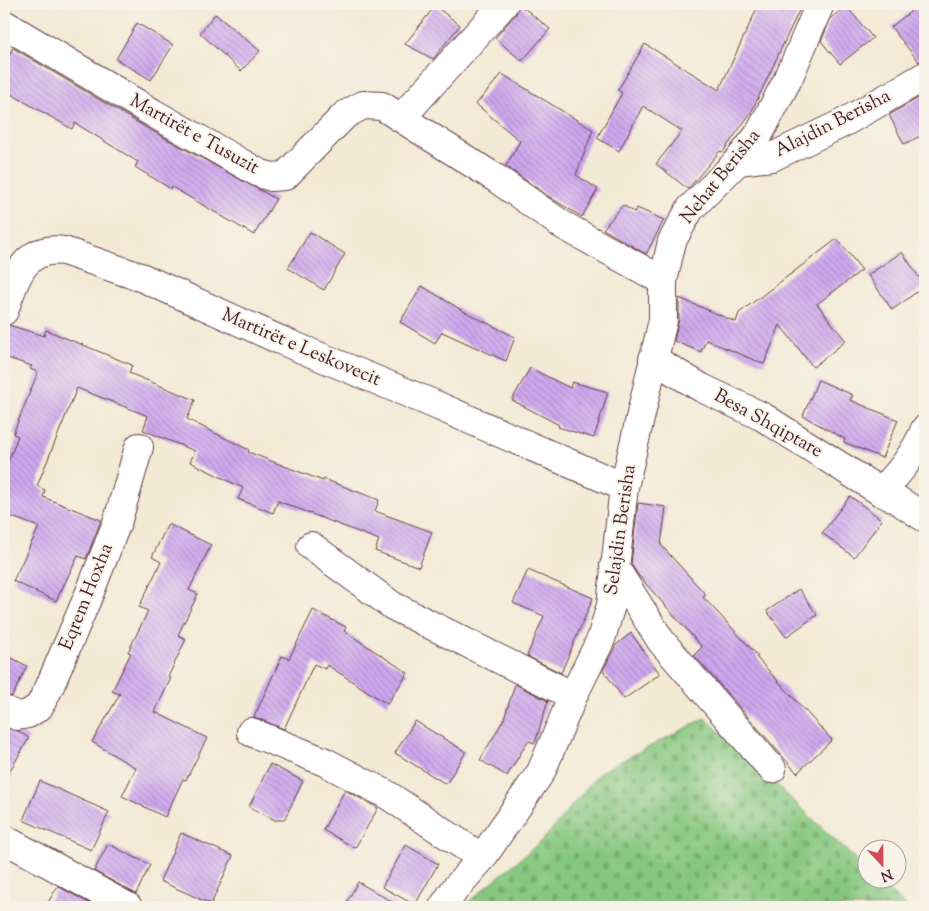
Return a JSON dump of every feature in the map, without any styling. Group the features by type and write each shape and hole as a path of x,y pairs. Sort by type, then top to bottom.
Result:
{"street":[{"path":"402,117 504,4"},
{"name":"Nehat Berisha","path":"653,360 663,320 663,282 672,241 690,208 738,161 759,134 789,76 820,4"},
{"name":"Martirët e Tusuzit","path":"4,24 153,113 259,173 271,177 285,176 345,114 363,105 382,106 497,179 561,224 663,282"},
{"name":"Alajdin Berisha","path":"738,161 772,157 843,123 925,76"},
{"name":"Martirët e Leskovecit","path":"4,311 18,273 24,265 42,252 52,249 64,251 143,278 280,340 429,402 624,487"},
{"name":"Selajdin Berisha","path":"443,907 455,889 482,858 541,772 573,696 601,639 611,605 624,487 653,360"},
{"name":"Besa Shqiptare","path":"653,360 702,388 764,417 925,518"},
{"path":"881,492 900,472 920,442 925,429"},
{"name":"Eqrem Hoxha","path":"4,710 17,716 28,714 39,707 50,688 118,520 139,447"},
{"path":"312,546 393,606 573,696"},
{"path":"614,566 661,641 772,769"},
{"path":"251,732 325,762 386,794 482,858"},
{"path":"4,839 128,907"}],"green space":[{"path":"705,718 856,860 856,888 886,888 907,907 462,907 544,839 600,772"}],"building":[{"path":"519,4 550,29 522,61 495,38 516,14"},
{"path":"759,4 802,4 752,111 723,152 720,151 688,189 656,164 682,131 643,106 619,151 597,138 622,93 618,90 645,44 719,90"},
{"path":"920,4 925,4 925,60 919,62 891,27"},
{"path":"435,6 460,25 433,59 405,44"},
{"path":"846,6 873,38 840,64 821,41 831,18"},
{"path":"215,14 260,51 241,71 200,33"},
{"path":"137,23 173,45 151,80 116,59"},
{"path":"13,48 145,127 276,199 254,235 135,167 138,162 75,123 72,129 4,90 4,64"},
{"path":"502,74 593,130 576,175 598,189 582,217 548,196 506,166 520,141 476,104"},
{"path":"925,94 925,134 904,144 889,115"},
{"path":"623,205 634,212 637,208 664,220 646,254 603,229"},
{"path":"310,232 345,254 324,290 288,268"},
{"path":"837,239 862,270 817,304 846,341 813,367 780,325 764,364 706,340 701,352 674,341 679,320 679,298 736,322 739,313"},
{"path":"902,252 925,286 892,310 868,275"},
{"path":"422,286 463,311 515,337 506,361 442,332 435,343 400,322"},
{"path":"9,325 44,336 46,330 132,365 129,373 195,400 187,419 249,450 248,452 379,500 375,511 432,532 419,567 375,551 379,540 278,501 273,513 238,499 243,488 190,462 195,451 143,430 148,416 77,388 37,486 45,490 43,497 101,520 86,559 78,556 56,601 13,581 39,527 4,514 4,473 18,436 13,434 38,372 30,369 32,366 4,357 4,326"},
{"path":"530,368 570,388 572,382 608,392 594,438 558,427 559,425 512,400"},
{"path":"818,380 853,395 850,400 898,420 882,458 844,442 845,439 803,416"},
{"path":"850,496 882,520 854,557 822,533"},
{"path":"638,503 666,507 661,545 706,595 703,597 832,740 797,773 694,655 702,647 638,575 631,564"},
{"path":"168,524 211,545 189,590 198,594 178,635 186,639 168,677 171,678 155,712 207,738 186,780 183,779 165,817 122,796 136,768 92,742 120,694 112,691 131,653 128,652 148,611 139,607 161,562 152,557"},
{"path":"528,570 593,598 561,673 527,656 544,616 513,603"},
{"path":"799,589 817,615 786,637 767,611"},
{"path":"313,610 346,627 344,631 408,673 387,704 327,665 325,669 314,664 284,729 254,717 282,656 289,659"},
{"path":"631,633 660,674 624,699 603,670 616,645"},
{"path":"4,654 27,666 12,697 4,695"},
{"path":"515,684 548,701 535,743 528,741 507,776 480,760 504,719"},
{"path":"415,721 466,752 446,784 395,753"},
{"path":"4,727 18,731 29,738 4,781"},
{"path":"270,764 303,781 284,820 275,820 249,807"},
{"path":"40,781 109,812 91,850 23,820"},
{"path":"345,790 378,808 355,848 323,830"},
{"path":"181,833 233,856 211,904 160,881"},
{"path":"108,844 150,865 136,894 94,871"},
{"path":"406,845 438,864 415,905 382,887"},
{"path":"358,882 401,907 344,907"},
{"path":"58,886 96,907 45,907"}]}
